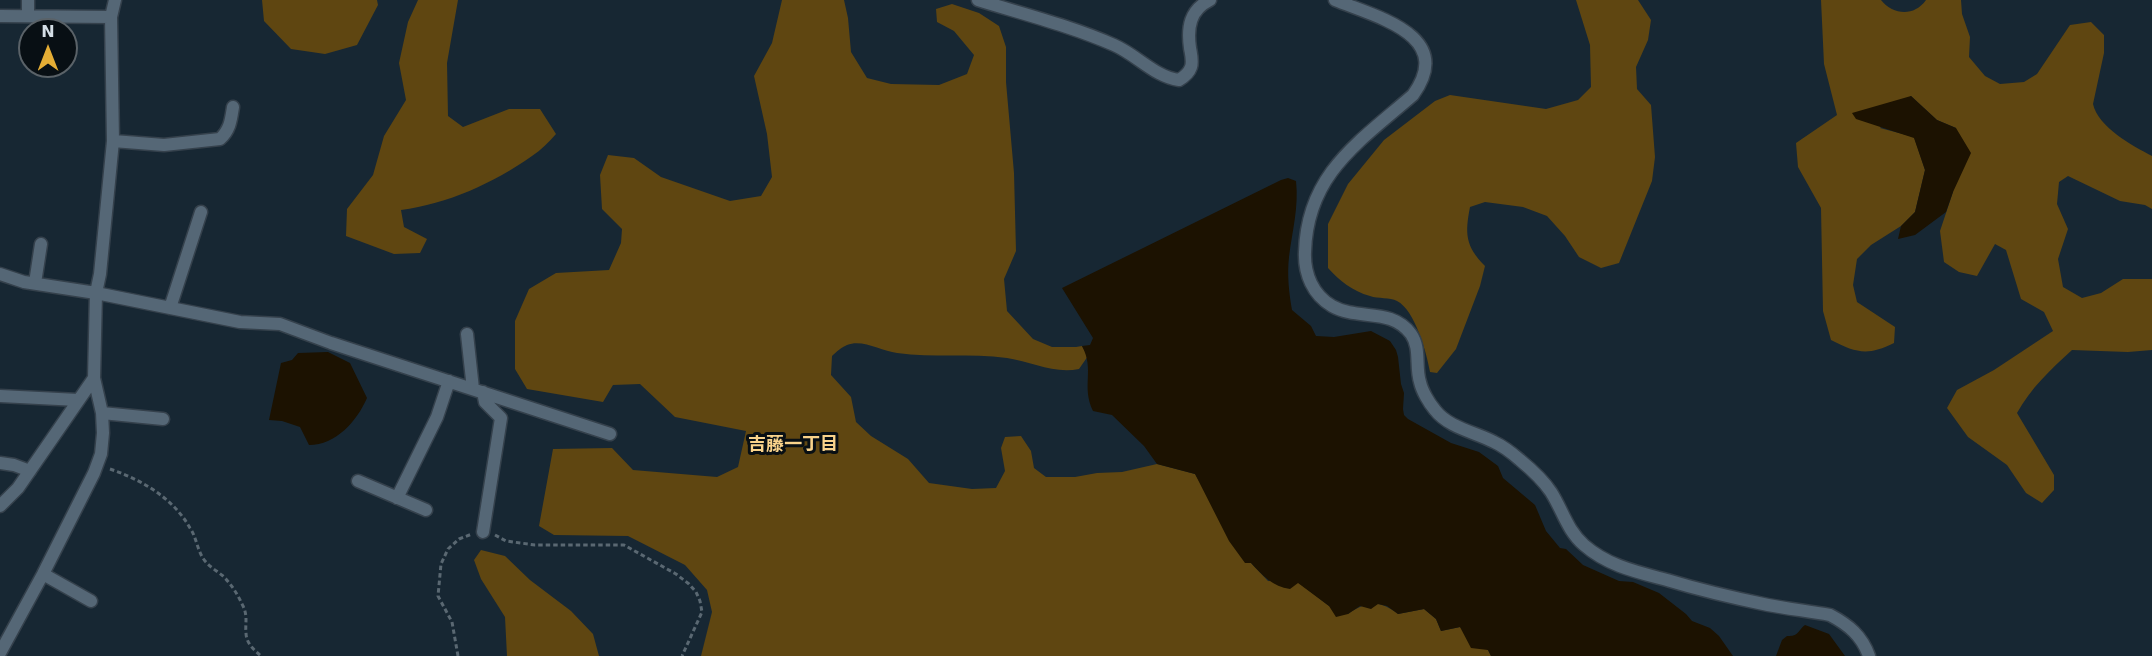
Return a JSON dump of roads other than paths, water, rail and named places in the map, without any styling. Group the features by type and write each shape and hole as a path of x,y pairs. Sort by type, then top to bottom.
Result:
{"street":[{"path":"28,0 28,16"},
{"path":"0,652 43,574 101,454 102,413 94,378 96,292 100,274 113,141 111,17 115,0"},
{"path":"978,0 1115,46 1141,60 1168,79 1179,80 1187,75 1192,65 1188,28 1192,15 1203,2"},
{"path":"1335,0 1401,28 1421,45 1426,58 1425,70 1413,95 1338,161 1314,201 1307,229 1305,261 1312,285 1319,297 1346,312 1389,317 1402,325 1412,335 1418,351 1420,381 1435,410 1453,424 1494,442 1522,461 1551,492 1568,527 1583,544 1604,560 1628,570 1726,596 1830,615 1844,622 1858,634 1869,656"},
{"path":"0,16 111,17"},
{"path":"113,141 164,145 220,139 226,133 231,121 233,107"},
{"path":"170,308 201,212"},
{"path":"35,283 41,244"},
{"path":"0,274 24,282 96,292 240,322 280,324 331,343 610,434"},
{"path":"467,334 478,390 485,402 501,418 483,532"},
{"path":"0,506 18,488 94,378"},
{"path":"397,498 438,417 449,381"},
{"path":"0,396 78,400"},
{"path":"102,413 164,419"},
{"path":"0,463 30,471"},
{"path":"358,481 426,510"},
{"path":"43,574 91,601"}],"district":[{"name":"吉藤一丁目","path":"793,445"}]}
